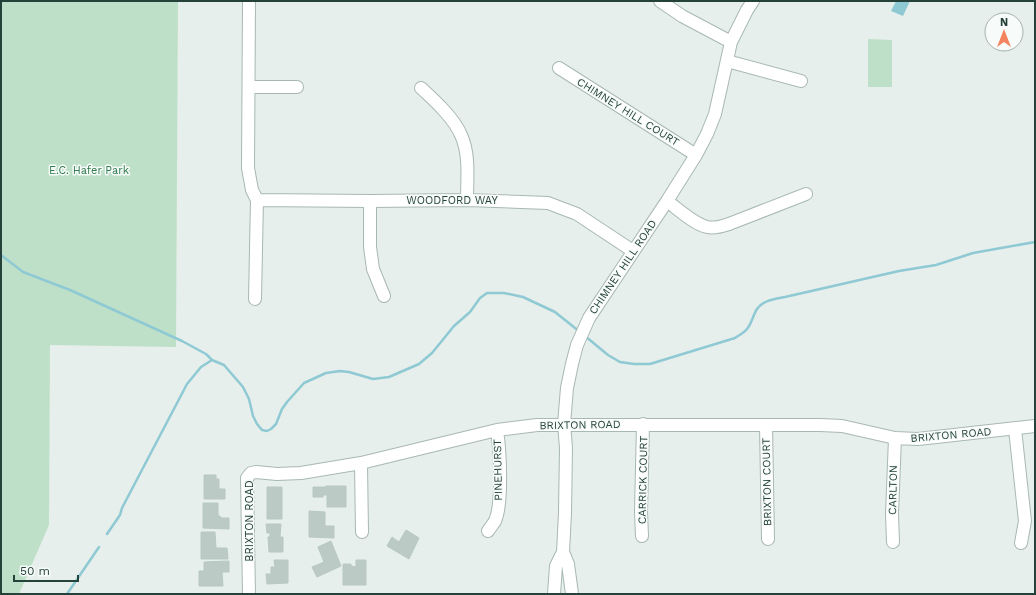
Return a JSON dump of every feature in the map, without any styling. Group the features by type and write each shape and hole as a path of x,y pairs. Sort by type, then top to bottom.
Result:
{"street":[{"path":"249,1 248,168 252,190 257,200 255,299"},
{"path":"660,1 682,16 731,42"},
{"name":"CHIMNEY HILL ROAD","path":"563,552 566,448 564,424 567,388 577,345 589,318 667,201 696,155 707,134 716,114 731,42 753,1"},
{"path":"727,61 801,81"},
{"name":"CHIMNEY HILL COURT","path":"559,68 696,155"},
{"path":"249,87 297,87"},
{"path":"421,88 451,119 461,135 466,157 467,200"},
{"path":"667,201 694,220 707,227 718,227 730,224 806,194"},
{"name":"WOODFORD WAY","path":"257,200 467,200 548,203 577,214 633,251"},
{"path":"370,201 370,247 373,269 384,296"},
{"name":"CARRICK COURT","path":"642,536 641,512 643,424"},
{"name":"BRIXTON ROAD","path":"249,594 247,478 251,473 301,473 361,463 497,430 537,425 820,425 842,426 895,438 918,439 1035,426"},
{"name":"BRIXTON COURT","path":"766,425 768,539"},
{"path":"1015,429 1025,521 1021,543"},
{"name":"PINEHURST","path":"488,531 495,520 499,504 500,449 497,430"},
{"name":"CARLTON","path":"893,542 892,514 895,438"},
{"path":"361,463 362,532"},
{"path":"554,594 556,566 563,552"},
{"path":"563,552 568,564 572,594"}],"green space":[{"name":"E.C. Hafer Park","path":"1,1 178,1 176,347 50,345 49,525 19,594 1,594"},
{"path":"868,39 892,40 892,87 868,87"}],"water":[{"path":"896,1 910,1 903,16 891,11"}],"building":[{"path":"204,475 216,475 216,479 219,479 219,489 225,489 225,499 204,499"},
{"path":"346,486 346,507 327,507 327,495 323,495 323,497 313,497 313,487"},
{"path":"267,487 282,487 282,519 267,519"},
{"path":"203,503 218,503 218,516 221,518 229,518 229,529 203,528"},
{"path":"309,511 325,512 325,526 334,526 334,538 309,537"},
{"path":"266,524 281,524 280,537 283,537 283,552 269,552 268,537 270,537 270,533 267,533"},
{"path":"406,530 419,538 409,559 387,546 392,537 399,542"},
{"path":"201,532 215,532 216,548 227,548 228,559 201,559"},
{"path":"331,541 341,566 317,577 312,567 324,562 318,547"},
{"path":"274,560 288,560 288,583 267,584 266,574 271,574 271,567 275,567"},
{"path":"356,560 366,560 366,585 343,585 343,564 351,564 351,566 356,567"},
{"path":"229,561 229,572 222,572 223,586 199,586 199,571 204,571 204,562"}],"waterway":[{"path":"585,336 608,355 620,362 650,364 735,338 747,329 760,306 770,300 899,271 936,265 973,253 1035,242"},
{"path":"1,255 23,272 70,290 182,341 206,354 212,360 224,365 243,387 249,399 253,416 257,424 262,430 267,431 276,424 282,409 304,383 326,373 340,371 349,372 373,379 389,377 419,364 432,353 454,326 470,312 480,298 487,293 504,293 523,297 555,312 580,332"},
{"path":"107,534 120,515 122,508 187,384 201,367 212,360"},
{"path":"67,594 99,547"}]}
